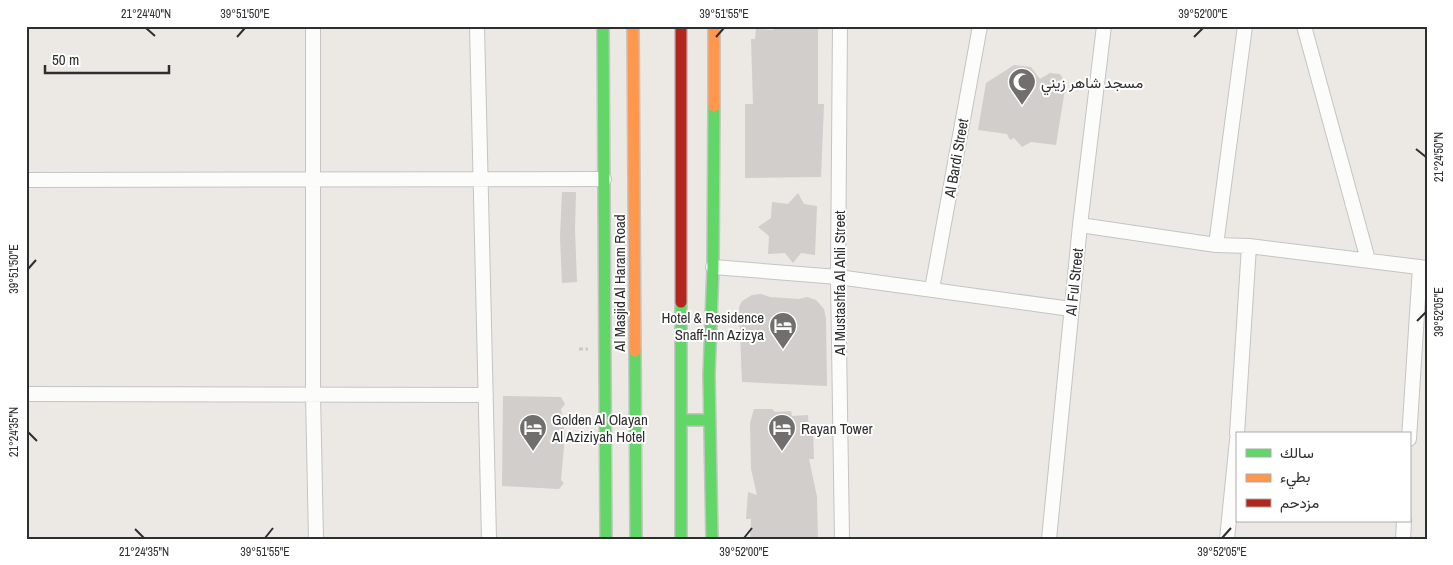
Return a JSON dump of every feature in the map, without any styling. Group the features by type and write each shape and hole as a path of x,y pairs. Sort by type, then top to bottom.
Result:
{"main road":[{"path":"602,26 604,179 620,231 606,539"},
{"name":"Al Masjid Al Haram Road","path":"633,26 620,231 636,539"},
{"path":"681,26 681,539"},
{"path":"712,539 709,374 713,267 714,26"},
{"path":"681,420 710,420"}],"street":[{"path":"313,26 313,394 316,539"},
{"path":"477,26 489,539"},
{"name":"Al Mustashfa Al Ahli Street","path":"840,26 838,277 842,539"},
{"name":"Al Bardi Street","path":"932,289 980,26"},
{"name":"Al Ful Street","path":"1049,539 1080,225 1104,26"},
{"path":"1216,245 1245,26"},
{"path":"1304,26 1368,260"},
{"path":"26,180 604,179"},
{"path":"1080,225 1216,245 1249,246 1423,267 1410,432"},
{"path":"1237,432 1249,246"},
{"path":"713,267 838,277 1072,309"},
{"path":"26,394 486,395"},
{"path":"1227,539 1236,450"},
{"path":"1403,539 1404,522"}],"building":[{"path":"774,26 818,26 818,104 824,104 821,177 745,178 745,104 753,104 751,39 755,39 756,29 773,30"},
{"name":"مسجد شاهر زيني","path":"1014,65 1031,67 1040,79 1050,73 1060,74 1066,83 1056,145 1031,142 1022,147 1014,138 1010,140 1007,134 978,130 986,83"},
{"path":"562,192 576,192 577,282 562,283 560,237"},
{"path":"798,193 804,204 817,206 815,255 801,253 793,263 785,253 768,254 769,236 758,227 771,218 772,202 788,204"},
{"name":"Hotel & Residence Snaff-Inn Azizya","path":"761,294 770,297 799,299 807,297 816,300 824,309 826,319 827,386 742,382 739,307 742,301 752,295"},
{"name":"Golden Al Olayan Al Aziziyah Hotel","path":"503,396 561,397 565,404 561,409 565,435 561,480 564,483 559,489 502,486"},
{"path":"754,409 772,409 775,412 791,411 792,416 808,415 809,431 813,431 814,459 809,459 817,497 818,539 750,539 751,519 746,519 748,492 757,495 751,469 750,423"}],"traffic: fast":[{"path":"603,26 606,539"},
{"path":"712,539 709,375 713,267 714,106"},
{"path":"681,302 681,539"},
{"path":"635,351 636,539"},
{"path":"681,420 710,420"}],"traffic: slow":[{"path":"633,26 635,351"},
{"path":"714,26 714,106"}],"traffic: jam":[{"path":"681,26 681,302"}],"place":[{"name":"مسجد شاهر زيني","path":"1022,106"},
{"name":"Hotel & Residence Snaff-Inn Azizya","path":"783,350"},
{"name":"Golden Al Olayan Al Aziziyah Hotel","path":"533,452"},
{"name":"Rayan Tower","path":"782,452"}]}
